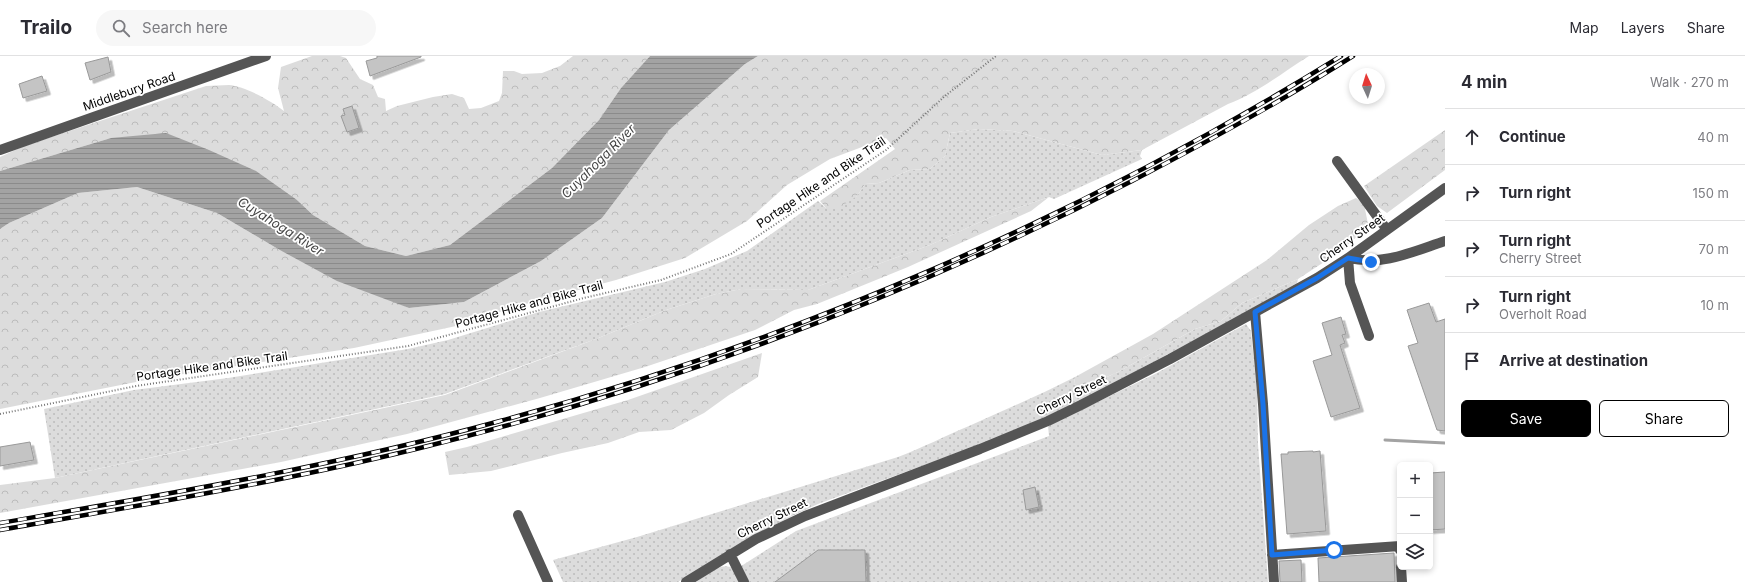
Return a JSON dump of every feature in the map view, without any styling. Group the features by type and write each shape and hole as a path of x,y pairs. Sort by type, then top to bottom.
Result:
{"street":[{"name":"Middlebury Road","path":"0,150 248,59 266,56"},
{"path":"1337,161 1387,230"},
{"name":"Cherry Street","path":"686,582 756,539 804,516 980,449 1048,421 1170,359 1317,278 1348,258 1445,188"},
{"path":"1369,336 1350,284 1348,258 1371,262 1386,260 1445,241"},
{"path":"1255,312 1263,404 1274,582"},
{"path":"518,515 548,582"},
{"path":"1272,555 1397,546"},
{"path":"730,554 744,582"},
{"path":"1401,570 1402,582"}],"path":[{"name":"Portage Hike and Bike Trail","path":"0,414 136,386 408,346 584,298 661,280 731,254 886,150 944,96 996,56"}],"green space":[{"path":"312,56 340,56 346,58 360,79 373,85 378,97 385,99 386,111 397,106 452,94 464,98 469,109 481,108 499,101 502,93 503,71 514,71 522,74 542,73 560,66 573,56 650,56 621,88 599,120 552,168 450,245 406,256 365,246 313,215 297,200 111,138 0,171 0,157 24,146 206,86 229,85 242,88 265,99 284,111 278,88 281,67"},
{"path":"758,56 1309,56 1249,94 1142,150 1102,155 1013,131 979,129 950,133 945,156 930,169 910,170 879,183 865,184 857,196 839,208 826,208 820,201 895,149 886,138 830,159 787,185 747,221 685,258 616,280 511,308 470,323 354,348 151,379 0,409 0,229 9,223 78,193 137,187 217,213 278,249 409,308 464,302 541,261 602,218 669,130 745,64"},
{"path":"979,129 1013,131 1102,155 1142,150 1140,156 1142,159 1054,199 1049,197 991,217 930,245 808,290 741,289 716,294 666,310 596,339 445,394 55,478 44,409 134,390 228,378 408,349 448,340 539,312 665,282 705,269 747,251 818,201 826,208 857,196 865,184 879,183 910,170 930,169 945,156 950,133"},
{"path":"1445,130 1445,170 1387,213 1377,206 1364,186"},
{"path":"1049,197 1031,211 908,267 817,304 794,310 755,330 645,367 540,398 407,434 281,462 0,513 0,485 55,478 445,395 596,339 666,310 716,294 741,289 808,290 930,245 991,217"},
{"path":"1356,198 1364,204 1368,224 1361,233 1341,251 1298,279 1242,303 1221,321 1195,329 1118,372 1082,388 1074,384 1075,377 1153,334 1267,260 1309,225 1338,206"},
{"path":"1298,279 1296,286 1078,402 1006,435 818,504 790,517 738,545 678,582 563,582 553,560 637,537 898,457 1075,377 1074,384 1082,388 1118,372 1195,329 1221,321 1242,303"},
{"path":"1246,324 1251,331 1257,392 1258,444 1268,582 696,582 720,567 730,567 735,570 796,531 1049,436 1048,426 1157,373"},
{"path":"762,353 758,377 704,413 671,430 639,432 608,443 491,471 449,475 445,452 467,447 628,400"}],"water":[{"name":"Cuyahoga River","path":"650,56 758,56 745,64 669,130 602,218 541,261 464,302 409,308 337,281 278,249 217,213 137,187 78,193 9,223 0,229 0,171 111,138 166,133 256,171 297,200 313,215 365,246 406,256 450,245 552,168 599,120 621,88"}],"building":[{"path":"377,56 421,57 370,76 366,61 377,58"},
{"path":"108,57 111,72 90,80 85,63"},
{"path":"42,76 47,91 23,98 19,84"},
{"path":"352,106 359,128 347,132 341,116 345,115 343,109"},
{"path":"1429,303 1436,322 1445,319 1445,431 1437,430 1408,346 1418,343 1407,310"},
{"path":"1341,317 1346,334 1342,335 1345,343 1340,345 1360,408 1331,417 1313,361 1332,355 1322,323"},
{"path":"30,442 34,460 0,466 0,447"},
{"path":"1320,451 1326,531 1287,534 1281,454 1288,454 1288,452"},
{"path":"1445,472 1445,529 1433,530 1433,473"},
{"path":"1035,487 1039,507 1026,510 1023,490"},
{"path":"818,550 865,550 866,582 775,582"},
{"path":"1394,553 1395,582 1319,582 1318,558"},
{"path":"1301,560 1302,582 1280,582 1279,561"}],"waterway":[{"path":"1385,440 1445,443"}],"railway":[{"path":"0,523 252,478 376,452 500,421 610,389 719,353 827,313 934,269 1038,221 1141,170 1242,115 1341,56"},
{"path":"0,530 316,472 420,448 512,424 604,397 694,368 784,336 873,301 1047,223 1132,181 1216,136 1272,105 1353,56"}],"route":[{"path":"1334,550 1272,555 1263,404 1255,312 1290,294 1348,258 1371,262"}]}
